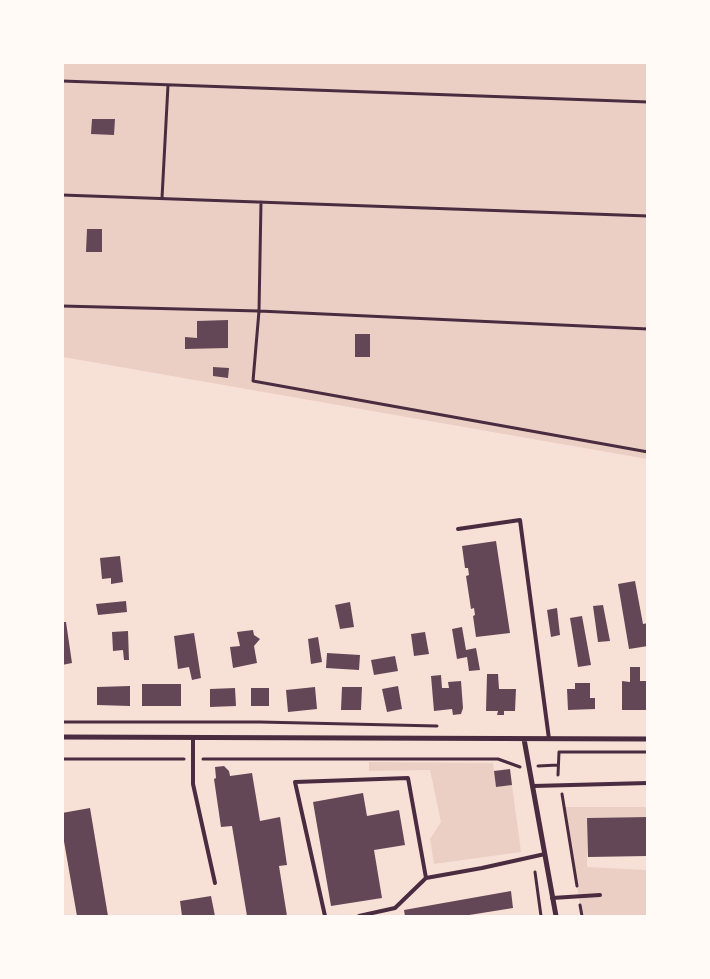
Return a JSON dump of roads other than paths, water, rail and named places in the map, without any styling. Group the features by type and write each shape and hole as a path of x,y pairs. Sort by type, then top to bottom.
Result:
{"street":[{"path":"62,737 648,739"},
{"path":"524,739 556,916"}],"lane":[{"path":"458,529 520,520 549,739"},
{"path":"193,738 192,784 215,883"},
{"path":"325,916 295,782 408,778 426,878"},
{"path":"533,786 648,783"},
{"path":"359,916 395,908 426,878 545,854"},
{"path":"552,898 600,895"}]}
